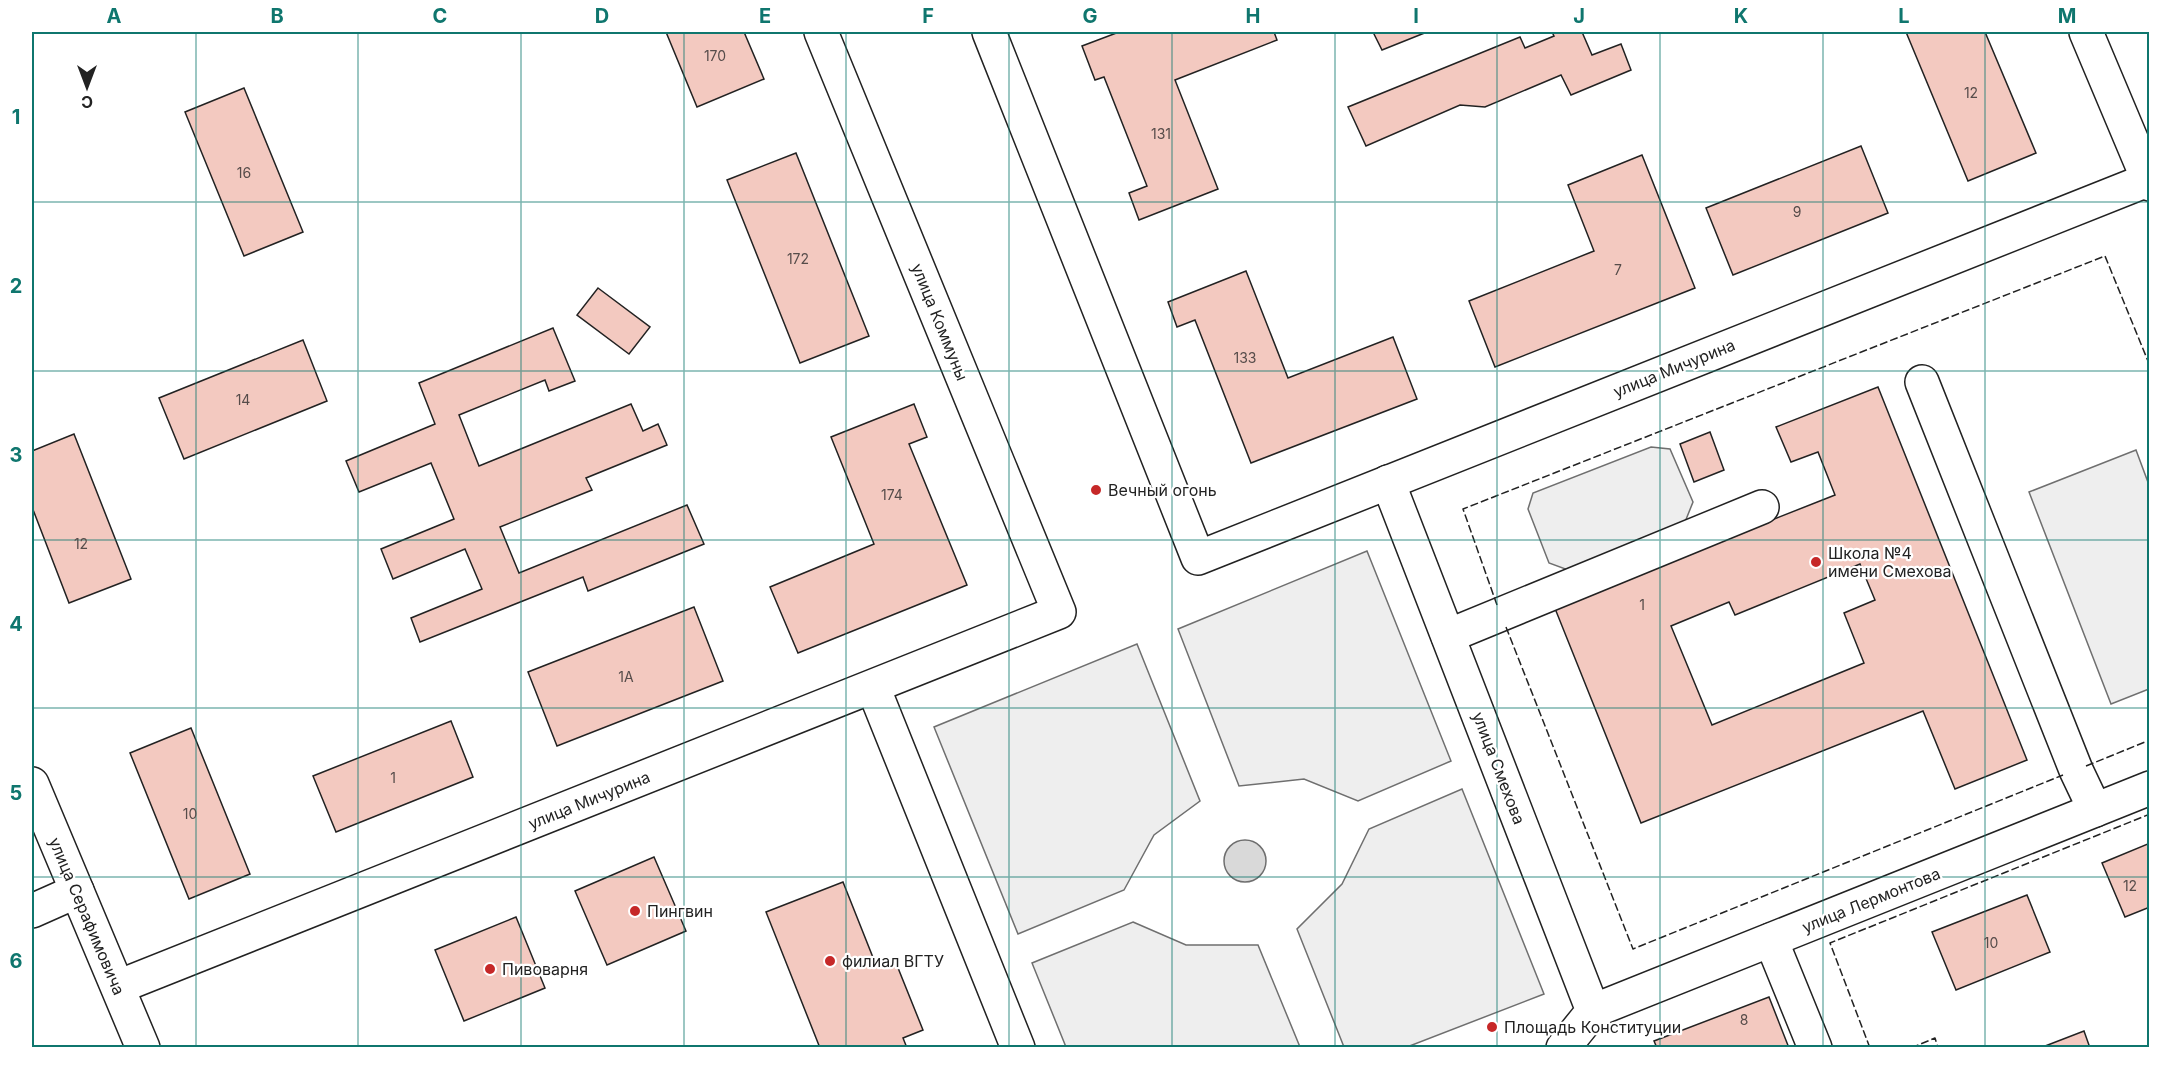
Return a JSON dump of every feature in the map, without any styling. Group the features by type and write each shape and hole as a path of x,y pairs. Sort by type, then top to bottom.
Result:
{"street":[{"name":"улица Коммуны","path":"821,32 1059,612"},
{"name":"улица Мичурина","path":"988,32 1198,558 2149,181"},
{"path":"2086,32 2149,181"},
{"path":"1922,382 2094,810"},
{"name":"улица Смехова","path":"1388,482 1593,1011"},
{"path":"1448,636 1762,507"},
{"name":"улица Мичурина","path":"118,987 1059,612"},
{"path":"873,687 1018,1047"},
{"name":"улица Серафимовича","path":"32,784 144,1047"},
{"name":"улица Лермонтова","path":"1593,1011 2150,788"},
{"path":"32,911 77,891"},
{"path":"1772,940 1815,1047"},
{"path":"1563,1047 1593,1011"}],"shaded area":[{"path":"1651,447 1670,449 1693,502 1685,522 1568,570 1549,563 1528,509 1533,493"},
{"path":"2136,450 2149,485 2149,689 2111,704 2029,492"},
{"path":"1367,551 1451,761 1358,801 1304,779 1239,786 1178,629"},
{"path":"1137,644 1200,801 1154,835 1124,890 1018,934 934,727"},
{"path":"1462,789 1544,994 1407,1047 1344,1047 1297,929 1342,884 1369,829"},
{"path":"1245,840 1260,846 1266,861 1260,876 1245,882 1230,876 1224,861 1230,846"},
{"path":"1133,922 1186,945 1258,945 1300,1047 1066,1047 1032,963"}],"building":[{"path":"666,32 744,32 764,79 697,107"},
{"path":"1119,32 1274,32 1277,40 1175,80 1218,189 1139,220 1129,193 1147,186 1104,77 1095,80 1082,46"},
{"path":"1373,32 1427,32 1382,50"},
{"path":"1552,32 1582,32 1592,55 1621,44 1631,70 1571,95 1561,75 1485,107 1460,105 1366,146 1348,107 1520,37 1525,48 1554,36"},
{"path":"1906,32 1985,32 2036,153 1968,181"},
{"path":"244,88 303,232 244,256 185,112"},
{"path":"1861,146 1888,213 1733,275 1706,208"},
{"path":"796,153 869,336 800,363 727,180"},
{"path":"1642,155 1695,288 1495,367 1469,301 1594,251 1568,185"},
{"path":"1246,271 1288,378 1393,337 1417,399 1251,463 1195,320 1177,327 1168,302"},
{"path":"598,288 650,327 629,354 577,315"},
{"path":"553,328 575,381 549,391 545,380 459,415 479,466 631,404 643,431 658,424 667,445 586,478 592,490 500,527 519,573 687,505 704,544 588,591 583,577 420,642 411,618 482,589 465,549 393,579 381,549 454,519 431,463 359,492 346,461 435,424 419,383"},
{"path":"303,340 327,401 184,459 159,398"},
{"path":"1878,387 2027,760 1955,789 1923,711 1641,823 1554,606 1835,495 1818,452 1791,462 1776,427","holes":["1860,564 1875,600 1844,613 1864,663 1712,725 1671,626 1729,602 1735,615"]},
{"path":"914,404 927,437 909,444 967,585 798,653 770,587 874,544 831,437"},
{"path":"1710,432 1724,470 1694,482 1680,444"},
{"path":"74,434 131,579 69,603 32,507 32,451"},
{"path":"694,607 723,681 557,746 528,672"},
{"path":"451,721 473,777 336,832 313,776"},
{"path":"191,728 250,874 189,899 130,753"},
{"path":"2150,843 2150,907 2125,917 2102,863"},
{"path":"654,857 686,931 607,965 575,891"},
{"name":"филиал ВГТУ","path":"843,882 876,965 894,958 923,1030 903,1038 907,1048 820,1048 766,912"},
{"path":"2027,895 2050,952 1956,990 1932,932"},
{"name":"Пивоварня","path":"516,917 545,988 464,1021 435,950"},
{"path":"1769,997 1789,1048 1657,1048 1654,1041"},
{"path":"2084,1031 2090,1048 2040,1048"}],"fence":[{"path":"1497,605 1463,509 2105,256 2150,366"},
{"path":"1506,627 1633,949 2063,775"},
{"path":"2086,766 2150,740"},
{"path":"1870,1048 1830,943 2150,814"},
{"path":"1911,1048 1935,1038 1938,1048"}],"place":[{"name":"Вечный огонь","path":"1096,490"},
{"name":"Школа №4 имени Смехова","path":"1816,562"},
{"name":"Пингвин","path":"635,911"},
{"name":"филиал ВГТУ","path":"830,961"},
{"name":"Пивоварня","path":"490,969"},
{"name":"Площадь Конституции","path":"1492,1027"}]}
